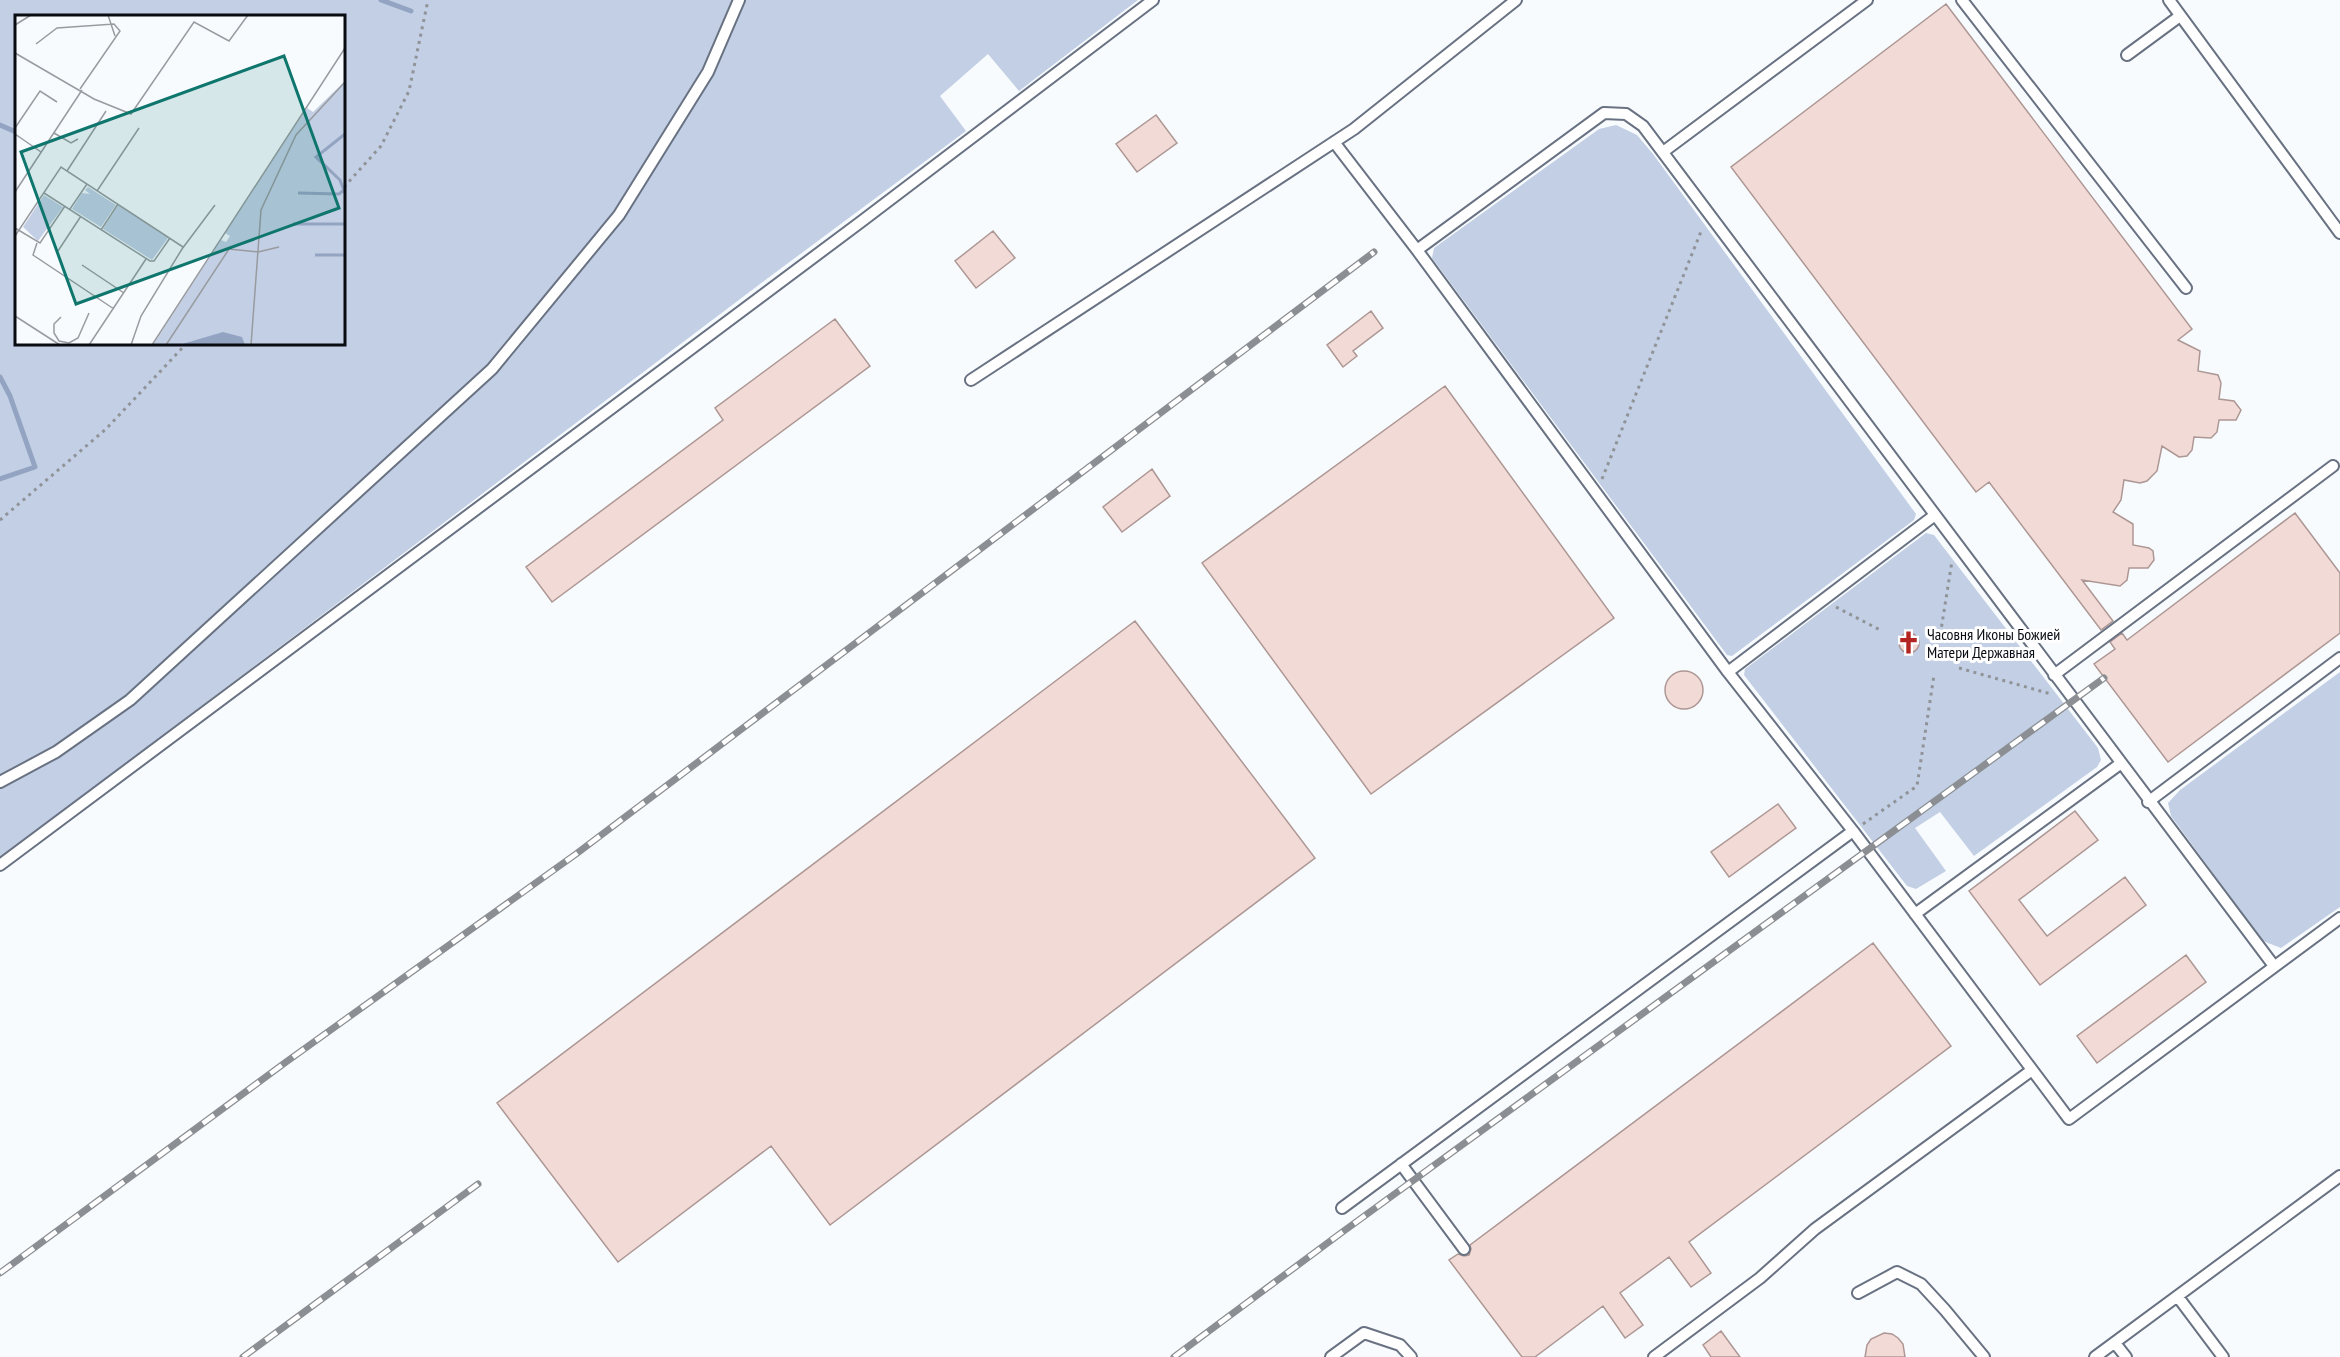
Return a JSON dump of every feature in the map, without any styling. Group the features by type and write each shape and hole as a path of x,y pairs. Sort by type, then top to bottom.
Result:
{"lane":[{"path":"0,783 56,752 130,700 492,369 619,215 708,72 739,0"},
{"path":"0,865 862,221 1153,0"},
{"path":"971,380 1354,129 1516,0"},
{"path":"1664,152 1867,0"},
{"path":"1962,0 2186,288"},
{"path":"2169,0 2340,233"},
{"path":"2127,55 2180,16"},
{"path":"1417,250 1604,113 1626,114 1642,126 1709,212 2148,802 2274,966"},
{"path":"1334,142 1417,250 1728,672 1853,831 2069,1119 2340,918"},
{"path":"2054,675 2333,466"},
{"path":"1728,672 1935,515"},
{"path":"2148,802 2340,658"},
{"path":"1915,914 2120,764"},
{"path":"1342,1208 1853,831"},
{"path":"1654,1357 1760,1278 1815,1229 2032,1070"},
{"path":"1401,1164 1464,1249"},
{"path":"2096,1357 2340,1176"},
{"path":"1858,1293 1897,1272 1921,1284 1946,1310 1984,1357"},
{"path":"2178,1298 2223,1357"},
{"path":"1331,1357 1364,1333 1400,1345 1411,1357"},
{"path":"2115,1343 2126,1357"}],"path":[{"path":"345,186 381,146 409,91 428,0"},
{"path":"1596,494 1709,212"},
{"path":"0,520 106,429 185,345"},
{"path":"1938,649 1954,542"},
{"path":"1823,600 1882,631"},
{"path":"1959,668 2073,701"},
{"path":"1853,831 1917,786 1934,675"}],"shaded area":[{"path":"0,0 1138,0 1019,91 988,54 940,96 966,131 0,858"},
{"path":"1616,125 1637,135 1653,154 1916,514 1914,520 1732,656 1727,655 1432,258 1434,248 1599,129"},
{"path":"1926,533 1934,535 2098,748 2101,760 2097,767 1974,856 1940,812 1915,828 1946,871 1916,889 1907,886 1744,675 1745,669"},
{"path":"2340,672 2340,907 2281,948 2263,941 2171,816 2168,803 2180,790"}],"building":[{"path":"1946,4 2192,329 2178,340 2200,351 2198,371 2218,375 2221,383 2219,399 2234,401 2241,410 2236,420 2219,420 2217,432 2211,438 2194,437 2192,450 2187,456 2179,457 2162,446 2157,471 2147,481 2140,483 2124,480 2121,500 2113,512 2133,524 2133,545 2149,548 2153,551 2154,560 2148,568 2129,568 2127,580 2120,586 2082,580 2113,621 2101,630 1989,482 1976,492 1731,167"},
{"path":"1156,115 1177,143 1137,172 1116,144"},
{"path":"993,231 1015,258 976,288 955,261"},
{"path":"1371,311 1383,328 1353,351 1357,356 1343,367 1327,345"},
{"path":"835,319 870,366 552,602 526,567 723,420 715,408"},
{"path":"1445,386 1614,618 1371,794 1202,563"},
{"path":"1152,469 1170,496 1122,532 1103,507"},
{"path":"2295,513 2340,573 2340,633 2168,762 2094,664 2115,649 2110,642 2122,633 2127,640"},
{"path":"1135,621 1315,858 830,1225 771,1146 618,1262 497,1103"},
{"name":"Часовня Иконы Божией Матери Державная","path":"1905,633 1913,633 1919,639 1919,647 1913,653 1905,653 1899,647 1899,639"},
{"path":"1684,671 1698,676 1703,690 1698,704 1684,709 1670,704 1665,690 1670,676"},
{"path":"1778,804 1796,828 1729,877 1711,852"},
{"path":"2075,811 2098,840 2019,900 2047,936 2125,877 2146,905 2040,985 1969,891"},
{"path":"1873,943 1951,1046 1689,1242 1711,1273 1691,1287 1669,1257 1620,1293 1643,1325 1625,1338 1603,1306 1535,1357 1522,1357 1449,1260 1458,1254 1469,1255 1470,1245"},
{"path":"2186,955 2206,982 2097,1063 2077,1036"},
{"path":"1721,1331 1740,1357 1711,1357 1703,1345"},
{"path":"1884,1333 1898,1338 1903,1344 1905,1357 1865,1357 1867,1345 1871,1339"}],"waterway":[{"path":"381,0 411,11"},
{"path":"0,125 15,132"},
{"path":"0,377 10,396 35,467 0,479"}],"railway":[{"path":"0,1273 286,1062 576,854 1374,252"},
{"path":"1174,1357 2104,678"},
{"path":"243,1357 478,1184"}],"place":[{"name":"Часовня Иконы Божией Матери Державная","path":"1909,643"}]}
